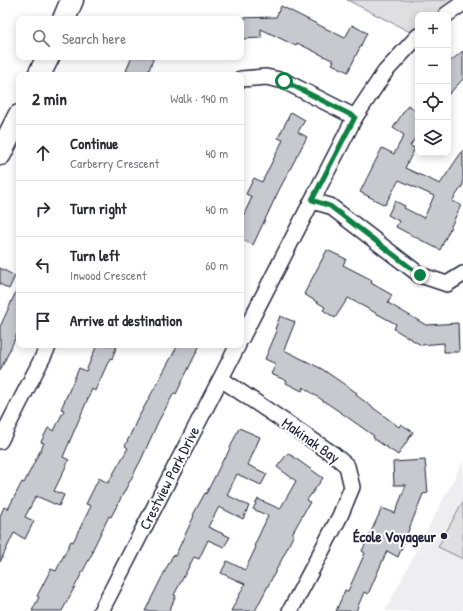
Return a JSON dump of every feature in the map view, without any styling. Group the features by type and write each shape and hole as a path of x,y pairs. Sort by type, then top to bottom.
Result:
{"main road":[{"path":"65,16 72,0"},
{"path":"40,72 46,60"},
{"path":"0,154 16,122"}],"street":[{"path":"450,12 463,3"},
{"path":"244,333 355,117 385,72 415,39"},
{"path":"244,79 266,77 284,81 355,117"},
{"path":"312,200 330,206 420,275 447,284 463,274"},
{"path":"0,441 47,348"},
{"name":"Crestview Park Drive","path":"101,611 236,348"},
{"name":"Makinak Bay","path":"221,379 332,454 347,466 352,487 340,516 290,611"}],"shaded area":[{"path":"347,0 463,0 449,12 415,12 415,34"},
{"name":"École Voyageur","path":"463,461 463,611 385,611"},
{"path":"463,501 463,559 438,547"}],"building":[{"path":"281,6 345,38 352,25 367,33 348,72 332,64 334,61 297,43 296,46 261,29 261,38 244,39 244,18 276,17"},
{"path":"463,51 463,79 451,92 451,84 451,61"},
{"path":"131,60 153,60 148,72 126,71"},
{"path":"408,105 415,110 415,138 410,146 415,148 405,168 440,184 463,150 463,185 452,201 461,205 440,250 396,227 399,221 388,215 395,201 405,206 404,208 424,218 434,196 399,180 385,205 360,192 382,148 394,154 404,135 393,128"},
{"path":"291,112 305,120 298,132 307,137 278,192 253,245 244,240 244,214 252,197 246,194 254,178 262,182 283,140 278,138"},
{"path":"327,250 346,259 343,265 372,280 371,283 392,295 388,303 426,325 458,323 459,352 444,352 444,343 421,345 394,329 396,324 348,298 335,318 323,310 325,307 304,294"},
{"path":"0,268 15,276 9,289 0,284"},
{"path":"16,292 16,336 0,371 0,327"},
{"path":"280,316 295,322 284,350 322,369 357,393 356,395 399,427 401,424 413,432 398,455 373,438 374,436 303,387 302,391 286,383 287,381 271,374 276,364 265,359 277,331 275,329"},
{"path":"96,348 116,348 112,359 110,358 95,391 92,389 63,457 69,460 54,491 64,495 59,506 36,496 25,517 34,521 25,539 14,533 0,562 0,516 4,507 8,509 22,482 24,483 44,443 41,442 48,428 54,431 64,410 61,409 79,368 86,371"},
{"path":"176,348 199,348 176,394 174,393 158,422 141,460 111,517 109,516 92,551 93,552 62,611 32,611 39,597 37,596 51,569 56,571 71,541 73,542 91,506 86,504 99,478 108,483 128,448 125,446 137,420"},
{"path":"239,428 260,437 248,465 267,474 261,485 237,474 227,495 249,506 243,519 219,507 208,527 230,537 224,547 208,540 199,559 194,557 174,595 176,596 169,611 145,611 173,555 175,556 194,516 193,515 205,493 206,494 224,458 225,459"},
{"path":"288,453 323,478 307,500 310,502 292,534 294,534 255,611 231,611 245,584 221,573 227,561 245,570 268,516 253,509 258,499 280,509 296,481 277,467"},
{"path":"425,460 428,493 423,494 398,557 387,551 368,594 364,592 356,611 336,611 345,590 348,591 365,553 362,551 382,508 395,513 406,485 394,485 393,462"}],"place":[{"name":"École Voyageur","path":"444,536"}],"route":[{"path":"284,81 355,117 312,200 330,206 420,275"}]}
